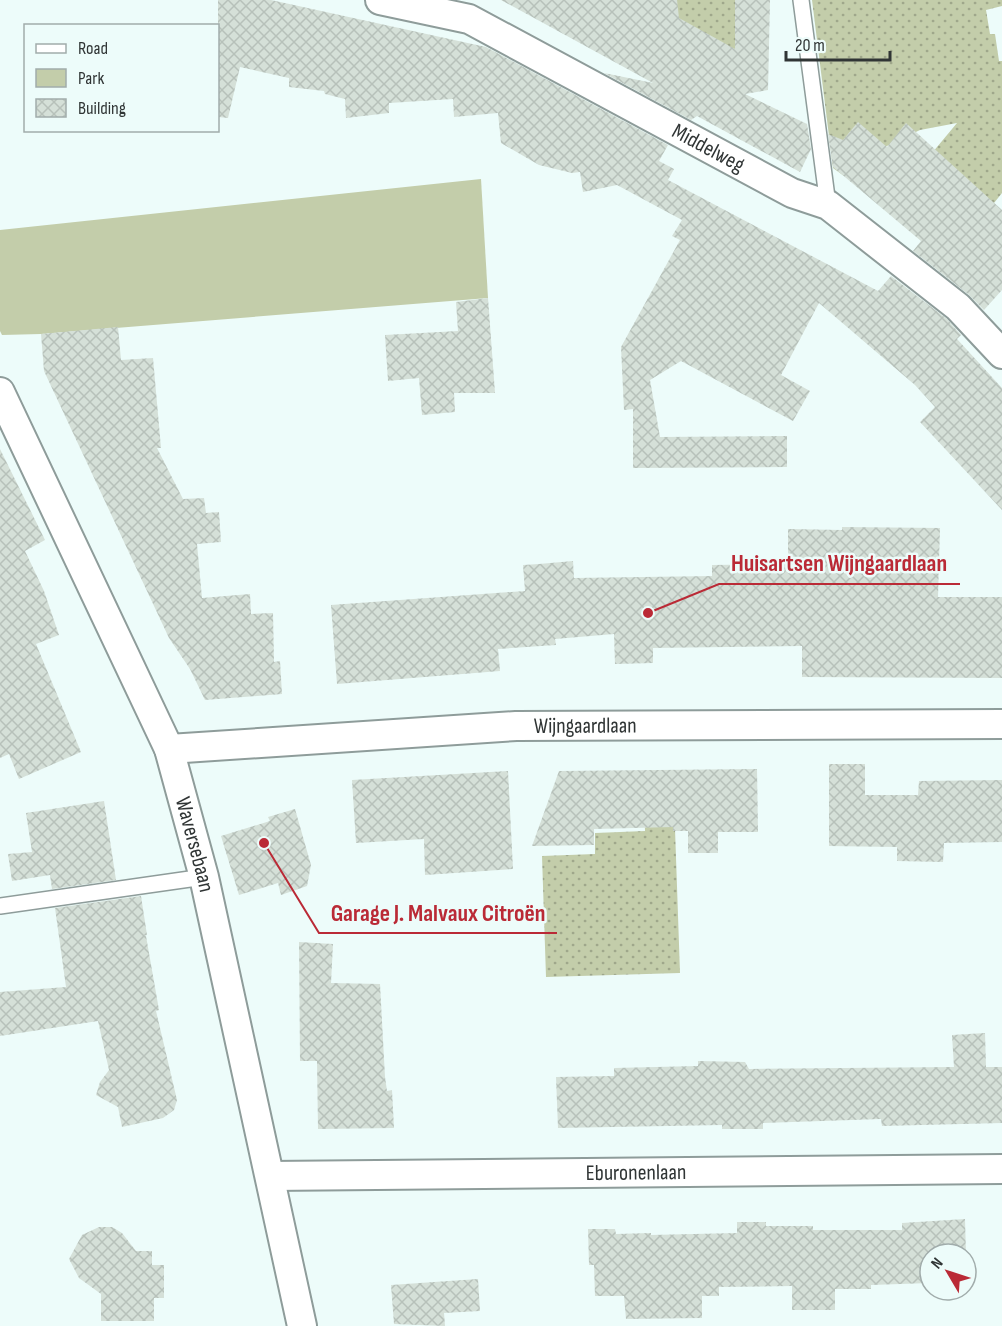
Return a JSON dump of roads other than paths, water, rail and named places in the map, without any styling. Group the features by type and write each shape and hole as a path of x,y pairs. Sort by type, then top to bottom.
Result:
{"street":[{"name":"Middelweg","path":"380,0 469,19 792,193 828,205 958,307 1002,354"},
{"name":"Waversebaan","path":"0,392 169,749 204,878 302,1326"},
{"name":"Wijngaardlaan","path":"169,749 516,726 1002,724"},
{"name":"Eburonenlaan","path":"270,1176 1002,1169"}],"lane":[{"path":"801,0 828,205"},
{"path":"0,906 204,878"}],"place":[{"name":"Huisartsen Wijngaardlaan","path":"648,613"},
{"name":"Garage J. Malvaux Citroën","path":"264,843"}]}
